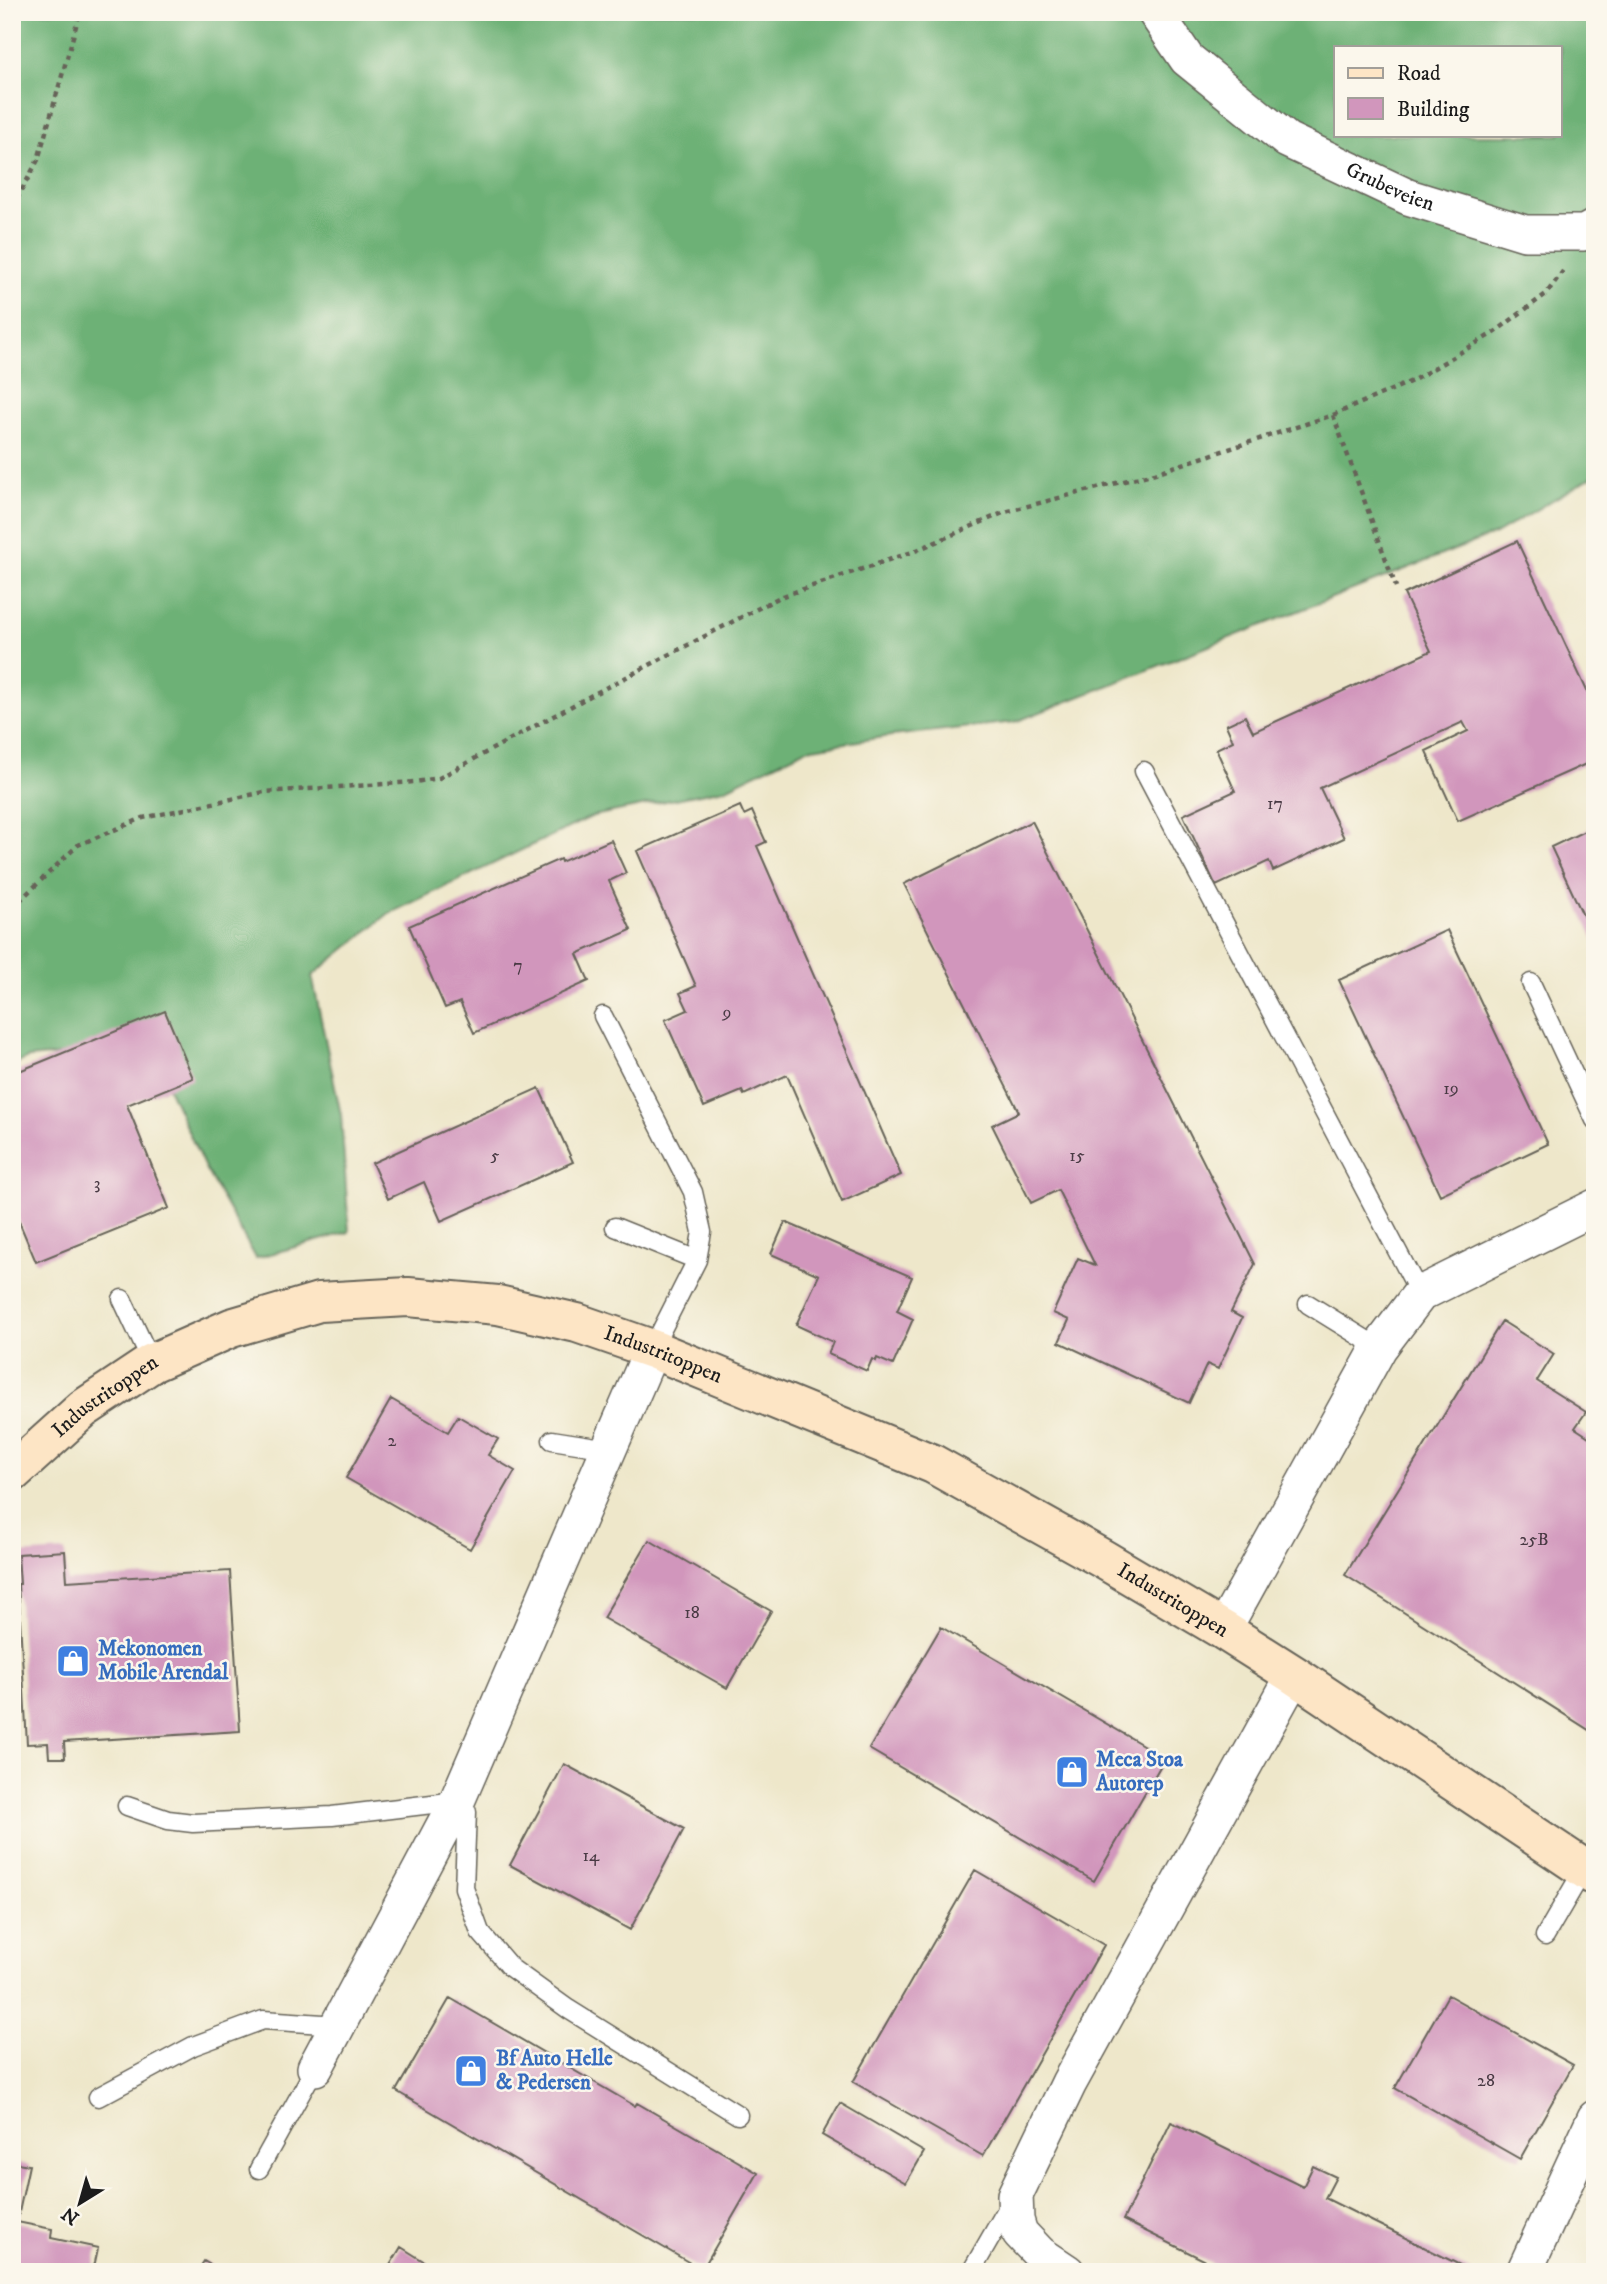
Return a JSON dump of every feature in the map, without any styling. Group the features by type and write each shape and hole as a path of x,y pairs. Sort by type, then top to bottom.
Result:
{"street":[{"name":"Grubeveien","path":"1155,12 1186,59 1287,140 1408,197 1525,233 1589,230"},
{"path":"1223,1630 1380,1348 1420,1294 1595,1207"},
{"name":"Industritoppen","path":"12,1473 83,1409 152,1363 231,1328 319,1302 408,1297 511,1308 577,1323 652,1349 933,1464 1223,1630 1590,1872"},
{"path":"315,2068 457,1801 652,1349"},
{"path":"1067,2272 1040,2254 1020,2233 1016,2220 1015,2195 1069,2083 1294,1675"},
{"path":"1524,2272 1595,2118"}],"lane":[{"path":"1144,772 1420,1294"},
{"path":"1531,983 1595,1120"},
{"path":"603,1016 693,1192 702,1232 697,1260 652,1349"},
{"path":"615,1227 697,1260"},
{"path":"122,1299 152,1363"},
{"path":"1308,1304 1380,1348"},
{"path":"552,1440 608,1449"},
{"path":"127,1805 168,1820 192,1823 332,1816 457,1801 467,1812 464,1888 480,1932 511,1968 568,2009 738,2115"},
{"path":"1545,1937 1590,1872"},
{"path":"99,2097 193,2046 263,2021 338,2025"},
{"path":"258,2169 315,2068"},
{"path":"971,2272 1015,2195"}],"path":[{"path":"12,208 38,160 80,12"},
{"path":"12,908 78,845 143,818 264,792 439,778 780,597 915,551 1005,512 1155,473 1333,415 1412,381 1494,332 1546,294 1589,230"},
{"path":"1333,415 1396,587"}],"green space":[{"path":"12,12 1595,12 1595,475 1495,534 1015,722 806,749 724,789 593,816 388,914 312,976 341,1115 349,1232 256,1258 205,1168 149,1046 29,1058 12,1065"}],"building":[{"path":"1517,541 1595,708 1595,760 1458,821 1426,751 1468,731 1463,722 1320,788 1344,838 1273,871 1269,861 1216,886 1183,815 1235,791 1216,749 1233,741 1226,725 1245,716 1253,732 1431,651 1404,594"},
{"path":"740,806 744,815 752,811 766,842 757,846 901,1175 842,1202 787,1075 744,1095 742,1091 704,1107 665,1020 688,1010 680,993 696,986 637,851"},
{"path":"1032,821 1255,1264 1231,1312 1242,1318 1218,1369 1207,1364 1189,1403 1059,1342 1069,1320 1053,1313 1078,1258 1095,1265 1058,1190 1031,1203 992,1125 1019,1112 904,884"},
{"path":"1595,826 1595,941 1551,847"},
{"path":"611,840 626,873 609,881 631,930 577,954 589,981 474,1033 460,1002 445,1008 409,926 560,859 561,862"},
{"path":"1447,930 1548,1144 1440,1195 1339,980"},
{"path":"165,1011 193,1078 127,1105 169,1208 36,1262 12,1205 12,1074"},
{"path":"539,1088 573,1162 441,1221 424,1182 388,1199 372,1163"},
{"path":"785,1222 912,1277 897,1311 913,1319 893,1365 877,1358 876,1361 872,1359 867,1371 828,1354 833,1342 796,1325 819,1275 771,1254"},
{"path":"1502,1321 1554,1354 1537,1381 1586,1412 1575,1428 1595,1441 1595,1727 1592,1732 1345,1575"},
{"path":"391,1399 448,1432 458,1416 498,1439 488,1455 515,1471 470,1549 346,1478"},
{"path":"649,1540 771,1611 727,1688 603,1618"},
{"path":"65,1551 67,1581 230,1571 240,1731 64,1742 65,1758 49,1758 48,1743 27,1744 18,1554"},
{"path":"941,1627 1165,1758 1094,1881 869,1749"},
{"path":"564,1764 684,1829 630,1930 510,1865"},
{"path":"975,1870 1104,1945 983,2156 853,2082"},
{"path":"1448,1995 1573,2065 1520,2159 1395,2088"},
{"path":"450,1998 635,2106 637,2103 758,2173 702,2270 396,2091"},
{"path":"840,2103 924,2152 906,2183 822,2135"},
{"path":"1171,2122 1303,2187 1313,2166 1336,2177 1325,2198 1474,2272 1228,2272 1123,2220"},
{"path":"12,2162 29,2165 17,2222 52,2229 51,2238 98,2248 93,2272 12,2272"},
{"path":"401,2247 441,2272 386,2272"},
{"path":"204,2261 222,2272 197,2272"}],"place":[{"name":"Mekonomen Mobile Arendal","path":"73,1661"},
{"name":"Meca Stoa Autorep","path":"1072,1772"},
{"name":"Bf Auto Helle & Pedersen","path":"471,2071"}]}
